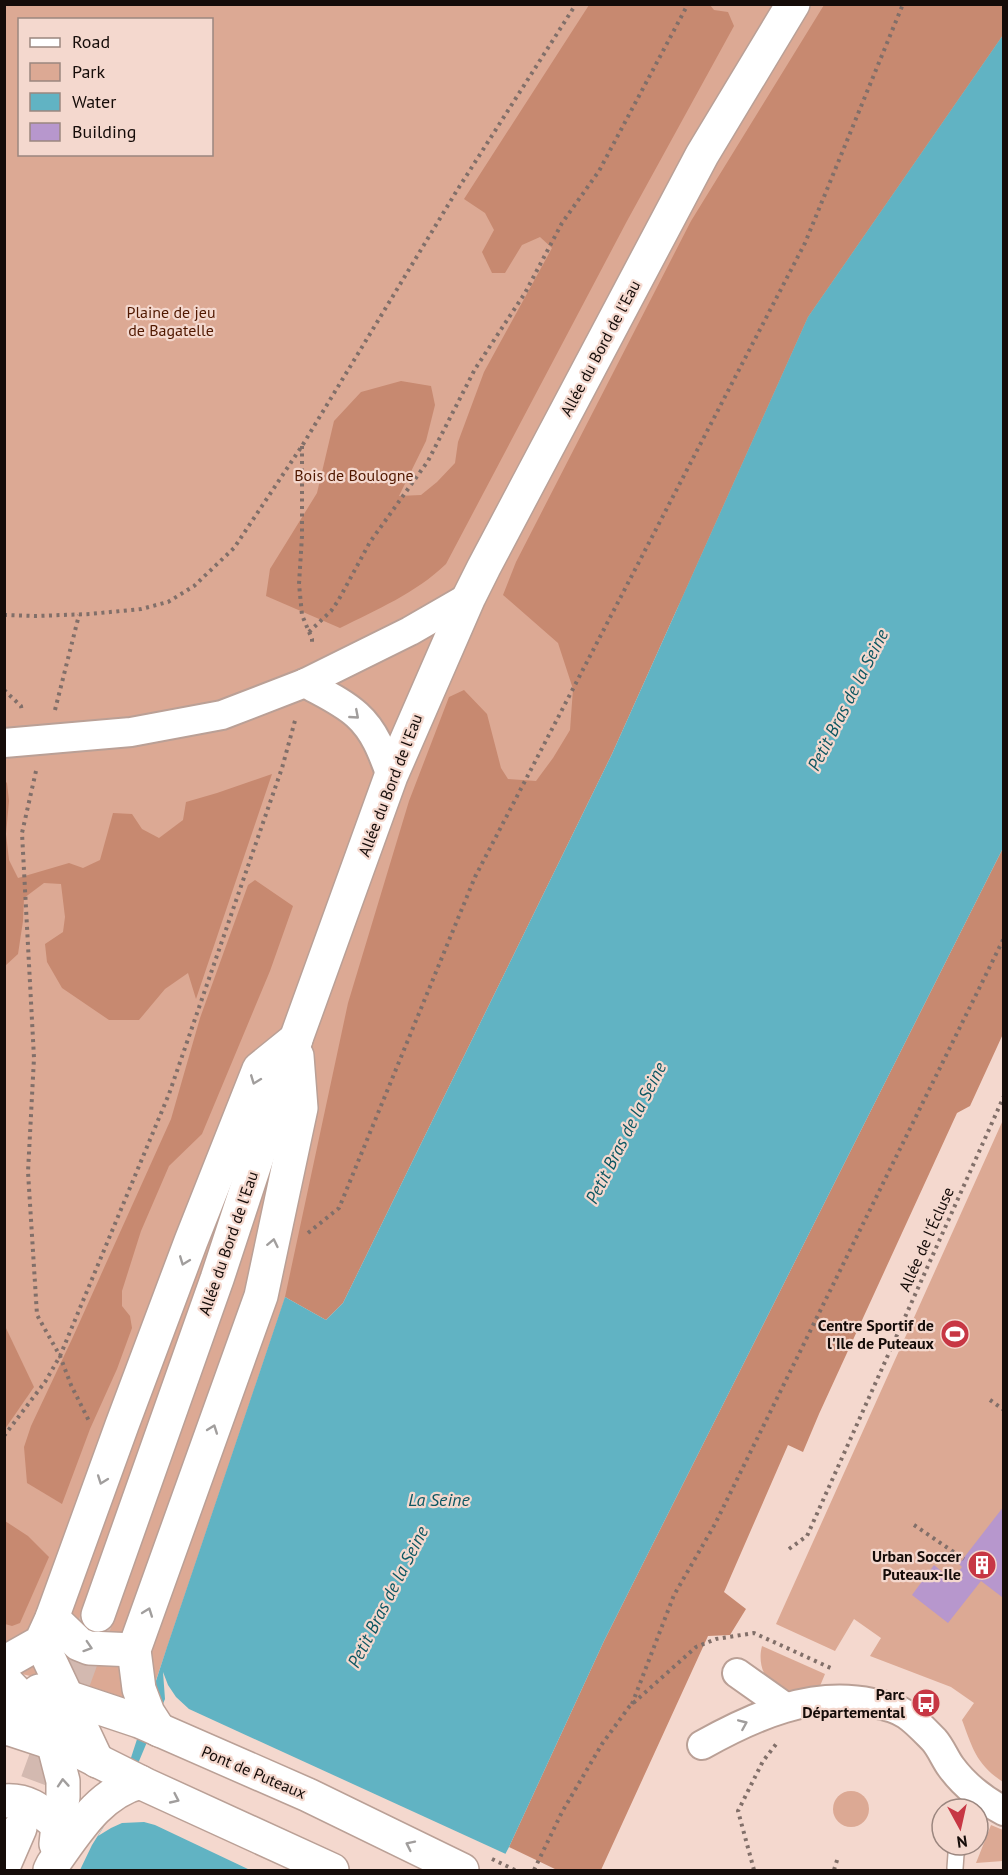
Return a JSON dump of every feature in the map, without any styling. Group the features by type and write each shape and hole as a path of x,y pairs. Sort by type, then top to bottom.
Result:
{"main road":[{"name":"Allée du Bord de l'Eau","path":"98,1615 217,1279 296,1039 391,776 469,597 702,155 793,4"},
{"path":"296,1039 259,1069 130,1404 25,1687 5,1728 80,1752 332,1870"},
{"path":"149,1726 148,1713 139,1689 134,1650 261,1296 301,1108 296,1039"},
{"path":"46,1630 89,1648 134,1650"},
{"path":"46,1630 25,1687 53,1742 63,1781 63,1797 52,1867"},
{"path":"25,1687 120,1772 122,1789 104,1800 83,1824 52,1867"},
{"name":"Pont de Puteaux","path":"25,1687 149,1726 308,1795 462,1870"},
{"path":"4,1865 12,1815 27,1803 58,1826"}],"street":[{"path":"26,742 131,732 222,715 306,683 410,631 469,597"},
{"path":"306,683 357,715 371,731 391,776"},
{"path":"737,1673 785,1707"},
{"path":"702,1745 740,1724 785,1707 824,1699 885,1705 906,1714 935,1741 951,1768 978,1797"}],"lane":[{"path":"955,1868 956,1857"}],"path":[{"path":"4,615 79,615 141,609 168,602 194,586 234,548 302,446 456,192 576,4"},
{"path":"309,632 338,601 370,542 428,461 476,369 525,293 562,223 598,171 688,4"},
{"path":"311,1230 339,1208 475,877 805,243 903,4"},
{"path":"4,1436 45,1382 60,1356 169,1094 282,768 313,652 312,639 302,615 299,584 302,536 302,446"},
{"path":"79,615 26,742 36,767 22,833 34,1058 28,1172 37,1315 60,1356 71,1385 91,1424"},
{"path":"632,1704 674,1595 715,1524 1004,938"},
{"name":"Allée de l'Écluse","path":"789,1549 807,1536 1004,1096"},
{"path":"990,1400 1004,1410"},
{"path":"914,1525 964,1558"},
{"path":"534,1870 562,1812 602,1744 632,1704 696,1647 754,1633 839,1672"},
{"path":"754,1870 738,1811 763,1761 779,1741"},
{"path":"834,1870 838,1857"}],"green space":[{"name":"Bois de Boulogne","path":"4,5 1003,5 1003,35 285,1298 148,1704 5,1670"},
{"path":"589,5 710,5 714,10 728,12 734,26 627,221 446,564 409,592 340,628 266,596 270,569 317,493 334,421 361,392 401,381 431,386 435,405 426,441 399,496 421,495 455,463 458,442 484,372 552,248 540,237 522,245 505,273 492,273 482,252 494,230 485,213 464,199"},
{"path":"824,5 1003,5 1003,35 808,317 612,754 343,1303 326,1320 285,1297 348,1003 409,801 449,697 464,690 487,714 501,768 508,779 536,781 570,730 573,689 558,643 503,595 516,562 691,221"},
{"path":"272,774 196,999 188,973 165,989 139,1020 109,1020 62,988 47,962 45,944 63,932 65,917 61,884 44,883 24,898 18,954 5,966 5,781 9,801 6,834 9,860 18,878 69,863 83,868 100,860 113,813 132,814 142,829 159,838 183,820 186,802"},
{"path":"1003,848 1003,1034 970,1106 957,1113 803,1452 788,1445 724,1592 746,1609 730,1635 708,1636 601,1870 557,1870 509,1847 604,1641"},
{"path":"255,880 293,906 270,971 202,1134 169,1166 141,1231 122,1291 122,1306 130,1316 132,1328 62,1504 27,1483 24,1447 31,1426 171,1119 200,1018 248,885"},
{"name":"Centre Sportif de l'Ile de Puteaux","path":"1003,1120 1003,1782 987,1769 976,1755 962,1720 974,1703 951,1687 870,1656 881,1638 854,1619 835,1651 776,1624"},
{"path":"4,1324 34,1387 5,1429 4,1429"},
{"path":"5,1521 28,1536 49,1557 20,1623 12,1626 5,1624"},
{"path":"762,1646 825,1674 820,1686 786,1690 773,1684 764,1674 761,1660"},
{"path":"851,1791 864,1796 869,1809 864,1822 851,1827 838,1822 833,1809 838,1796"},
{"path":"991,1825 1003,1830 1003,1861 976,1863 978,1857 990,1857"}],"water":[{"name":"La Seine","path":"1003,35 1003,848 604,1641 509,1847 497,1870 80,1870 92,1845 114,1810 285,1297 326,1320 343,1303 612,754 808,317"}],"pier":[{"path":"163,1672 176,1697 189,1709 508,1855 500,1870 250,1870 155,1825 144,1822 122,1823 98,1836 114,1810 119,1809 165,1699"}],"building":[{"name":"Urban Soccer Puteaux-Ile","path":"1004,1506 1004,1595 1002,1597 981,1581 948,1623 912,1595 934,1565 952,1580 962,1567 959,1564"}],"tunnel":[{"path":"20,1828 98,1615"}],"place":[{"name":"Centre Sportif de l'Ile de Puteaux","path":"955,1334"},
{"name":"Urban Soccer Puteaux-Ile","path":"982,1565"},
{"name":"Parc Départemental","path":"926,1703"}],"park label":[{"name":"Plaine de jeu de Bagatelle","path":"171,321"}],"water label":[{"name":"Petit Bras de la Seine","path":"848,700"},
{"name":"Petit Bras de la Seine","path":"626,1133"},
{"name":"Petit Bras de la Seine","path":"388,1597"}]}
